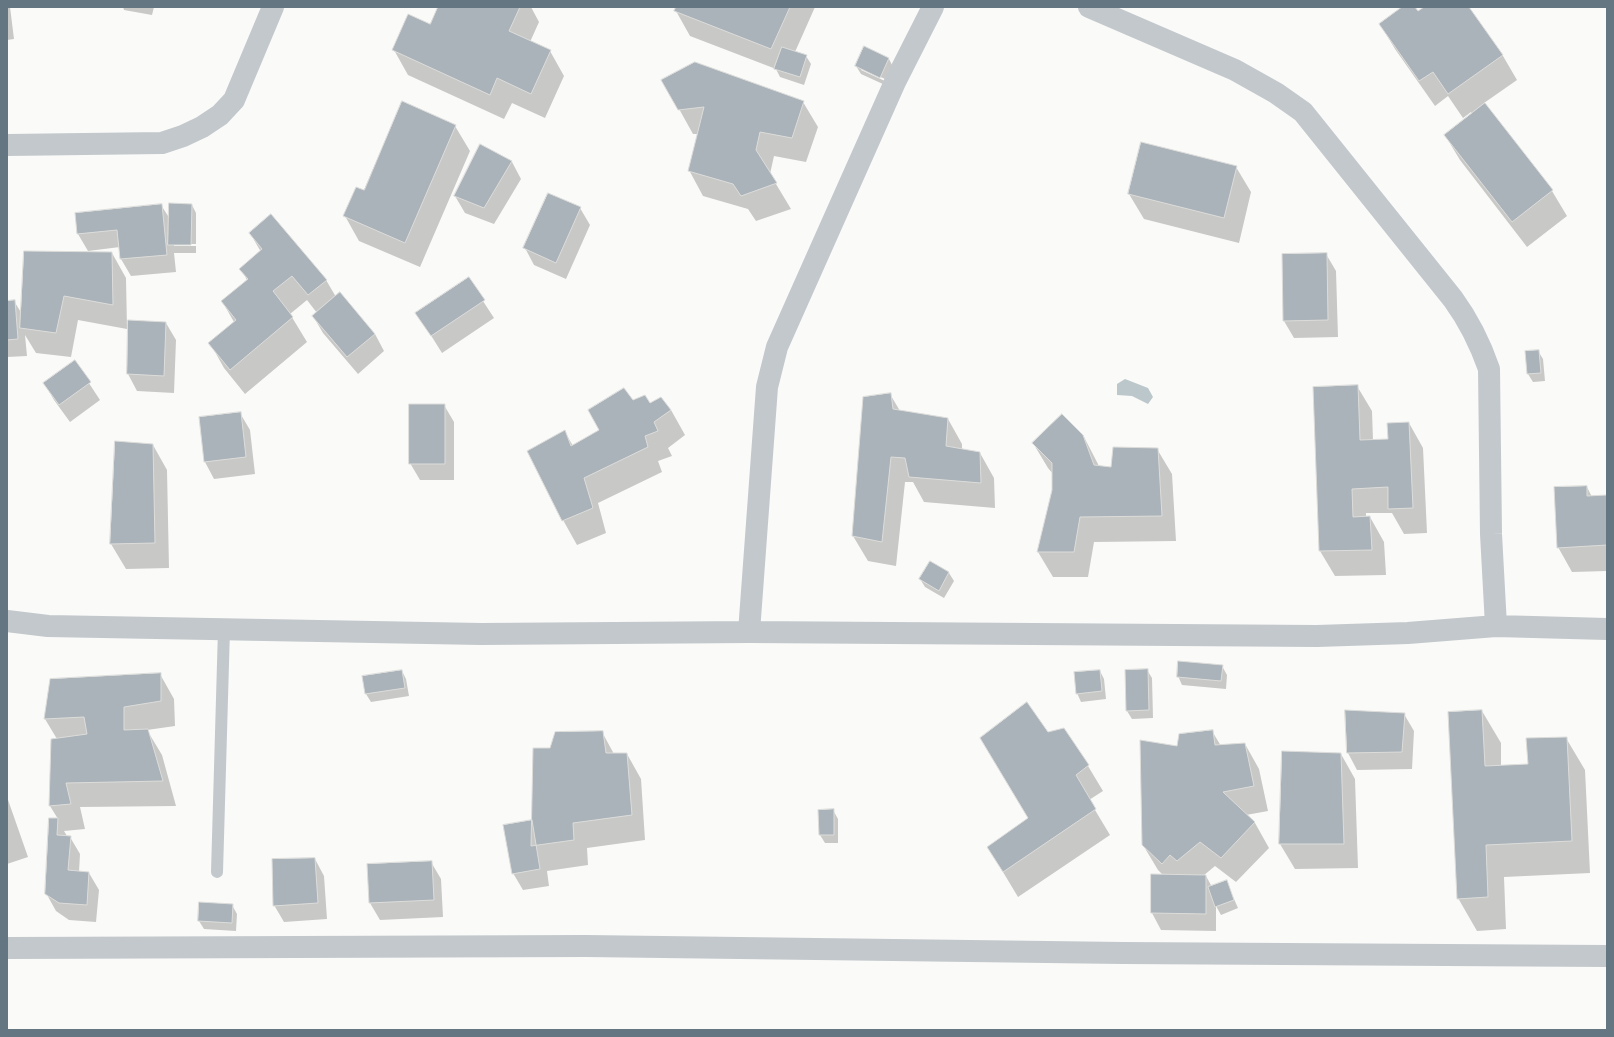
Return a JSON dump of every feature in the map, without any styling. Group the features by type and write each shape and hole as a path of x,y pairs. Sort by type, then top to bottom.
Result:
{"street":[{"path":"7,145 162,143 183,136 202,127 220,115 234,100 273,7"},
{"path":"749,632 767,387 776,347 895,82 933,7"},
{"path":"1089,7 1235,70 1276,93 1303,112 1466,317 1482,348 1489,369 1491,534 1496,626"},
{"path":"7,621 48,626 481,634 749,632 1317,636 1408,633 1496,626 1607,629"},
{"path":"7,948 586,946 1131,954 1607,956"}],"lane":[{"path":"217,872 224,629"}],"shaded area":[{"path":"1125,379 1148,388 1153,397 1148,404 1132,396 1117,395 1117,384"}],"building":[{"path":"438,7 520,7 509,31 551,50 531,94 497,78 490,95 392,50 408,14 430,24"},
{"path":"676,7 790,7 771,49 674,11"},
{"path":"1402,7 1415,7 1418,11 1424,7 1469,7 1503,55 1448,94 1433,72 1419,81 1379,24"},
{"path":"864,46 889,58 880,78 855,66"},
{"path":"782,47 807,55 800,77 774,69"},
{"path":"695,62 804,101 792,138 760,132 756,150 777,183 741,196 733,184 688,171 704,107 678,110 661,80"},
{"path":"402,101 456,125 405,243 343,216 356,187 364,190"},
{"path":"1485,103 1553,190 1512,222 1444,135"},
{"path":"1141,142 1237,166 1224,218 1128,194"},
{"path":"480,144 512,161 484,208 454,196"},
{"path":"548,193 581,207 556,263 523,248"},
{"path":"169,203 192,204 191,245 168,245"},
{"path":"162,204 167,255 120,259 117,230 77,234 75,213"},
{"path":"271,214 327,280 308,295 292,276 273,291 293,317 230,370 208,343 236,320 221,301 248,279 239,269 262,249 249,233"},
{"path":"24,251 112,252 113,305 64,296 56,333 20,328"},
{"path":"1327,253 1328,320 1283,321 1282,254"},
{"path":"469,277 485,300 431,336 415,313"},
{"path":"340,292 375,334 347,357 312,316"},
{"path":"15,300 18,339 7,340 7,301"},
{"path":"128,320 166,322 164,376 127,374"},
{"path":"1539,350 1541,373 1527,374 1525,351"},
{"path":"75,360 91,382 59,405 43,383"},
{"path":"1358,385 1360,440 1388,439 1387,423 1409,422 1413,508 1388,509 1388,487 1352,489 1353,517 1370,516 1372,550 1319,551 1313,387"},
{"path":"624,388 633,400 645,395 650,403 661,397 671,410 654,422 658,431 645,436 648,447 584,478 593,508 562,521 527,451 565,430 571,446 599,430 588,410"},
{"path":"891,393 893,409 948,418 946,446 980,452 981,483 909,477 905,458 891,457 882,542 852,536 863,397"},
{"path":"409,404 445,404 445,464 409,464"},
{"path":"241,412 246,457 204,462 199,417"},
{"path":"1062,414 1083,435 1094,465 1111,467 1113,447 1158,448 1162,516 1080,517 1074,552 1037,552 1052,490 1052,463 1032,443"},
{"path":"115,441 153,444 155,543 110,544"},
{"path":"1587,486 1587,496 1607,495 1607,545 1557,548 1554,487"},
{"path":"930,561 949,572 939,591 919,579"},
{"path":"1178,661 1223,665 1221,681 1177,677"},
{"path":"1148,669 1149,710 1126,711 1125,670"},
{"path":"402,670 405,688 365,694 362,676"},
{"path":"1100,670 1102,691 1076,694 1074,672"},
{"path":"161,673 161,701 124,707 124,730 148,729 163,781 66,783 71,804 49,806 51,739 87,734 84,717 44,719 50,679"},
{"path":"1027,702 1048,732 1064,728 1089,765 1076,775 1096,809 1003,872 987,847 1028,818 980,738"},
{"path":"1345,710 1405,713 1402,752 1347,753"},
{"path":"1482,710 1485,766 1528,764 1526,738 1567,737 1572,841 1486,845 1488,897 1457,899 1448,712"},
{"path":"1213,730 1215,745 1245,743 1254,786 1223,792 1255,822 1221,858 1200,842 1177,861 1170,855 1162,864 1142,845 1140,740 1177,746 1179,734"},
{"path":"603,731 606,753 627,753 632,815 573,823 574,840 531,846 533,748 550,748 555,732"},
{"path":"1282,751 1341,753 1344,844 1279,844"},
{"path":"834,809 834,835 819,835 818,810"},
{"path":"49,818 58,818 57,835 71,836 68,870 89,872 87,905 59,903 45,894"},
{"path":"532,820 540,869 512,874 503,825"},
{"path":"315,858 318,903 273,906 272,859"},
{"path":"432,861 434,900 369,903 367,864"},
{"path":"1151,874 1206,875 1206,914 1151,913"},
{"path":"1227,880 1234,900 1215,907 1208,887"},
{"path":"199,902 233,904 232,923 198,921"}]}
